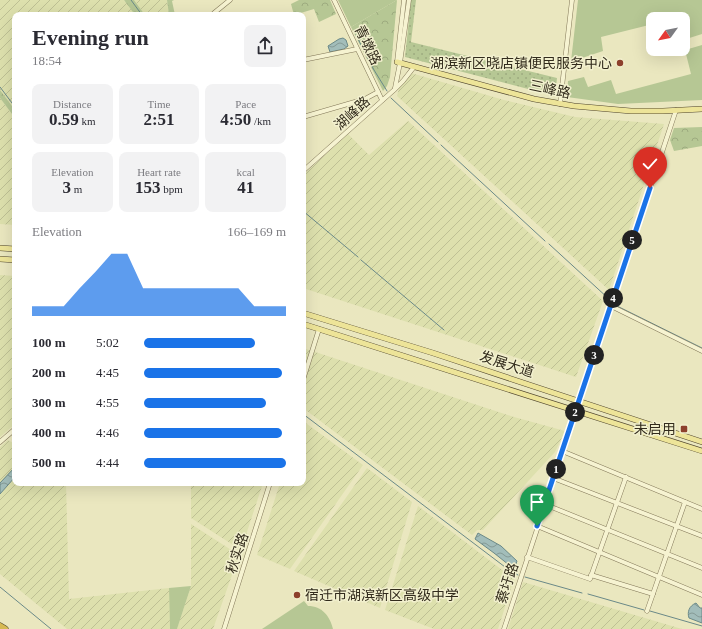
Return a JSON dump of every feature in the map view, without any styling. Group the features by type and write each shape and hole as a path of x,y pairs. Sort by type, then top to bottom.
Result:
{"highway":[{"path":"0,626 5,629"}],"main road":[{"name":"三峰路","path":"399,63 534,99 560,104 631,111 702,109"},
{"path":"0,248 12,249"},
{"path":"0,259 12,260"},
{"name":"发展大道","path":"306,314 433,352 702,442"},
{"name":"发展大道","path":"306,325 702,451"}],"street":[{"path":"215,12 230,0"},
{"name":"青墩路","path":"334,0 382,100"},
{"path":"394,90 397,85 404,0"},
{"path":"399,63 409,0"},
{"path":"560,104 572,0"},
{"path":"306,59 357,49"},
{"name":"湖峰路","path":"306,168 394,90 414,67"},
{"path":"306,116 365,99 378,92"},
{"name":"蔡圩路","path":"504,629 676,110"},
{"path":"610,306 702,351"},
{"path":"306,370 319,329"},
{"path":"0,442 12,432"},
{"path":"562,451 702,509"},
{"path":"527,557 590,579 626,477"},
{"path":"553,478 702,536"},
{"name":"秋实路","path":"224,629 269,486"},
{"path":"647,611 685,502"},
{"path":"549,506 702,568"},
{"path":"537,526 702,596"},
{"path":"591,575 653,594"}],"green space":[{"path":"0,0 124,0 133,12 12,12 12,106 0,90"},
{"path":"124,0 134,0 143,12 133,12"},
{"path":"134,0 167,0 169,12 143,12"},
{"path":"167,0 174,0 172,1 174,12 169,12"},
{"path":"299,0 330,0 336,14 319,22 314,9 304,12 293,12 291,4"},
{"path":"338,0 397,0 351,27"},
{"path":"397,0 390,77 387,86 383,91 351,27"},
{"path":"411,0 416,0 411,42 557,78 555,96 405,57"},
{"path":"578,0 702,0 702,34 690,38 690,12 646,12 646,26 601,37 603,51 582,58 581,56 577,57 580,67 570,70"},
{"path":"702,45 702,100 618,104 567,97 568,81 584,77 588,87 611,80 616,94 691,74 686,56 690,56 690,49"},
{"path":"411,73 504,100 575,117 664,124 609,290 397,96 399,88"},
{"path":"0,90 12,106 12,114 0,98"},
{"path":"0,98 12,114 12,225 0,224"},
{"path":"408,121 603,301 576,377 306,289 306,172 348,134 369,155"},
{"path":"702,127 702,146 674,151 670,140 674,128"},
{"path":"0,275 12,276 12,427 0,437"},
{"path":"306,349 514,417 565,431 555,452 483,530 477,530 472,535 306,410"},
{"path":"306,423 363,465 290,569 257,555 279,486 306,486"},
{"path":"8,440 12,442 12,486 66,486 69,599 169,588 170,629 67,629 0,574 0,447"},
{"path":"367,468 412,502 380,608 294,571"},
{"path":"191,486 262,486 241,550 191,518"},
{"path":"418,506 514,579 498,629 434,629 385,610"},
{"path":"191,524 239,555 213,629 177,629 191,586"},
{"path":"523,582 682,629 508,629"},
{"path":"191,586 177,629 170,629 169,588"},
{"path":"304,601 308,606 313,606 325,613 330,620 333,629 262,629"}],"water":[{"path":"343,38 346,40 348,46 344,49 330,52 328,46"},
{"path":"12,470 12,480 0,494 0,483"},
{"path":"478,533 501,546 517,561 514,569 475,539"},
{"path":"696,603 700,608 702,608 702,623 689,618 689,609"}],"waterway":[{"path":"131,0 140,12"},
{"path":"356,35 374,70 387,91"},
{"path":"0,87 12,103"},
{"path":"391,98 438,142"},
{"path":"441,145 545,241"},
{"path":"306,214 358,257"},
{"path":"549,244 609,299"},
{"path":"361,260 444,330"},
{"path":"615,304 702,348"},
{"path":"306,416 509,570 518,575"},
{"path":"525,577 582,593"},
{"path":"0,587 51,629"},
{"path":"588,594 644,610"},
{"path":"650,611 702,626"}],"place":[{"name":"湖滨新区晓店镇便民服务中心","path":"620,63"},
{"name":"未启用","path":"684,429"},
{"name":"宿迁市湖滨新区高级中学","path":"297,595"}],"route":[{"path":"537,526 650,188"}]}
